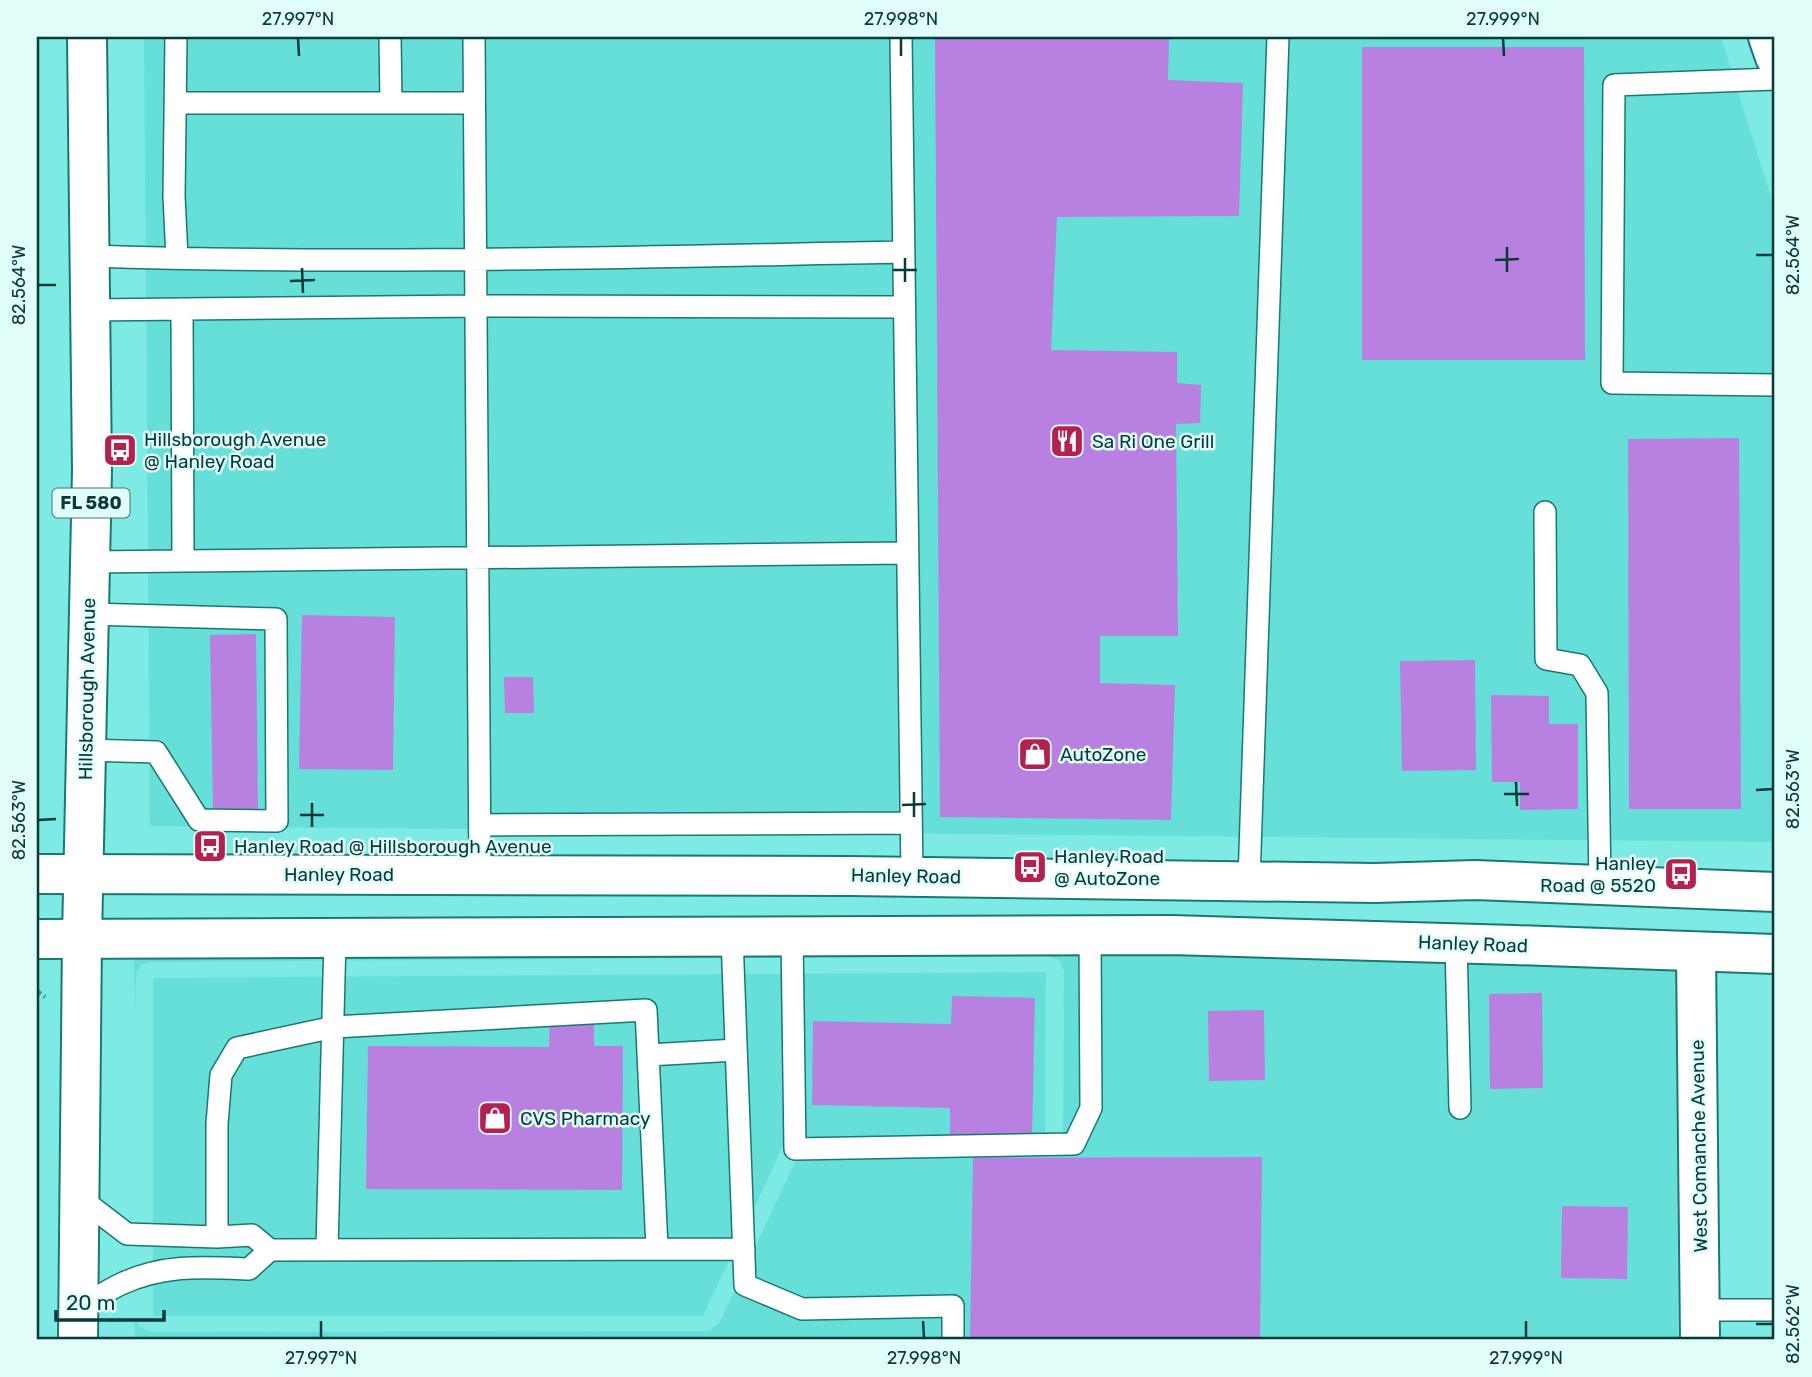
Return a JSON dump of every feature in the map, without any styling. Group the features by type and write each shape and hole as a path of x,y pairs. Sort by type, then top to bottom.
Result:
{"main road":[{"name":"Hillsborough Avenue","path":"78,1325 83,874 92,470 87,37"},
{"path":"1768,37 1775,57"},
{"name":"Hanley Road","path":"37,874 912,876 1375,883 1475,880 1775,892"},
{"path":"729,876 732,937"},
{"path":"912,876 912,936"},
{"name":"Hanley Road","path":"37,939 1171,935 1775,954"},
{"name":"West Comanche Avenue","path":"1696,952 1700,1325"}],"lane":[{"path":"176,37 174,196 177,258"},
{"path":"390,37 391,103"},
{"path":"474,37 480,875"},
{"path":"901,37 912,876"},
{"path":"1249,880 1278,37"},
{"path":"1775,79 1614,85 1612,369 1612,383 1775,385"},
{"path":"176,103 474,103"},
{"path":"90,256 476,260 903,252"},
{"path":"90,310 476,306 904,307"},
{"path":"181,309 183,561"},
{"path":"1545,512 1546,659 1580,664 1597,693 1600,885"},
{"path":"90,562 907,553"},
{"path":"86,751 156,752 200,820 277,821 276,619 89,614"},
{"path":"480,825 911,823"},
{"path":"792,936 795,1149 1074,1144 1091,1108 1090,935"},
{"path":"327,1250 335,937"},
{"path":"732,937 745,1285 802,1309 953,1306 953,1340"},
{"path":"1456,943 1461,1108"},
{"path":"217,1237 217,1124 221,1075 237,1048 334,1027 646,1010 657,1248"},
{"path":"648,1055 736,1050"},
{"path":"80,1198 127,1234 217,1237 252,1235 270,1250 744,1249"},
{"path":"78,1325 120,1284 150,1273 190,1267 249,1269 270,1250"},
{"path":"1700,1325 1775,1310"}],"shaded area":[{"path":"144,37 1721,37 1775,210 1775,842 150,826"},
{"path":"1170,954 1676,970 1678,1340 135,1340 135,1320 142,1329 153,1332 708,1331 720,1322 797,1158 1051,1157 1060,1151 1063,1141 1064,972 1061,962 1046,956 153,962 142,964 136,973 135,1008 134,957"},
{"path":"1046,972 1045,1141 785,1142 703,1316 153,1316 153,978"}],"building":[{"path":"935,37 1169,37 1168,80 1243,83 1239,216 1057,217 1051,350 1177,352 1177,383 1201,385 1200,423 1176,424 1178,636 1100,636 1100,683 1175,685 1171,820 940,817"},
{"path":"1362,47 1584,47 1585,360 1362,360"},
{"path":"1739,438 1741,809 1629,809 1628,439"},
{"path":"302,615 395,617 393,770 299,769"},
{"path":"256,634 258,811 213,811 210,635"},
{"path":"1475,660 1476,770 1402,771 1400,661"},
{"path":"504,677 533,677 534,713 505,713"},
{"path":"1491,695 1549,696 1549,724 1578,724 1578,809 1520,810 1520,782 1492,782"},
{"path":"1542,993 1543,1088 1490,1089 1489,994"},
{"path":"952,996 1035,998 1032,1137 950,1135 950,1108 812,1105 813,1021 951,1024"},
{"path":"1264,1010 1265,1080 1209,1081 1208,1011"},
{"name":"CVS Pharmacy","path":"550,1018 594,1019 594,1046 623,1046 622,1190 366,1189 368,1046 549,1047"},
{"path":"1262,1157 1260,1340 970,1340 973,1158"},
{"path":"1562,1206 1628,1207 1627,1279 1561,1278"}],"place":[{"name":"Sa Ri One Grill","path":"1067,441"},
{"name":"Hillsborough Avenue @ Hanley Road","path":"120,450"},
{"name":"AutoZone","path":"1035,754"},
{"name":"Hanley Road @ Hillsborough Avenue","path":"210,846"},
{"name":"Hanley Road @ AutoZone","path":"1030,867"},
{"name":"Hanley Road @ 5520","path":"1681,874"},
{"name":"CVS Pharmacy","path":"495,1118"}]}
